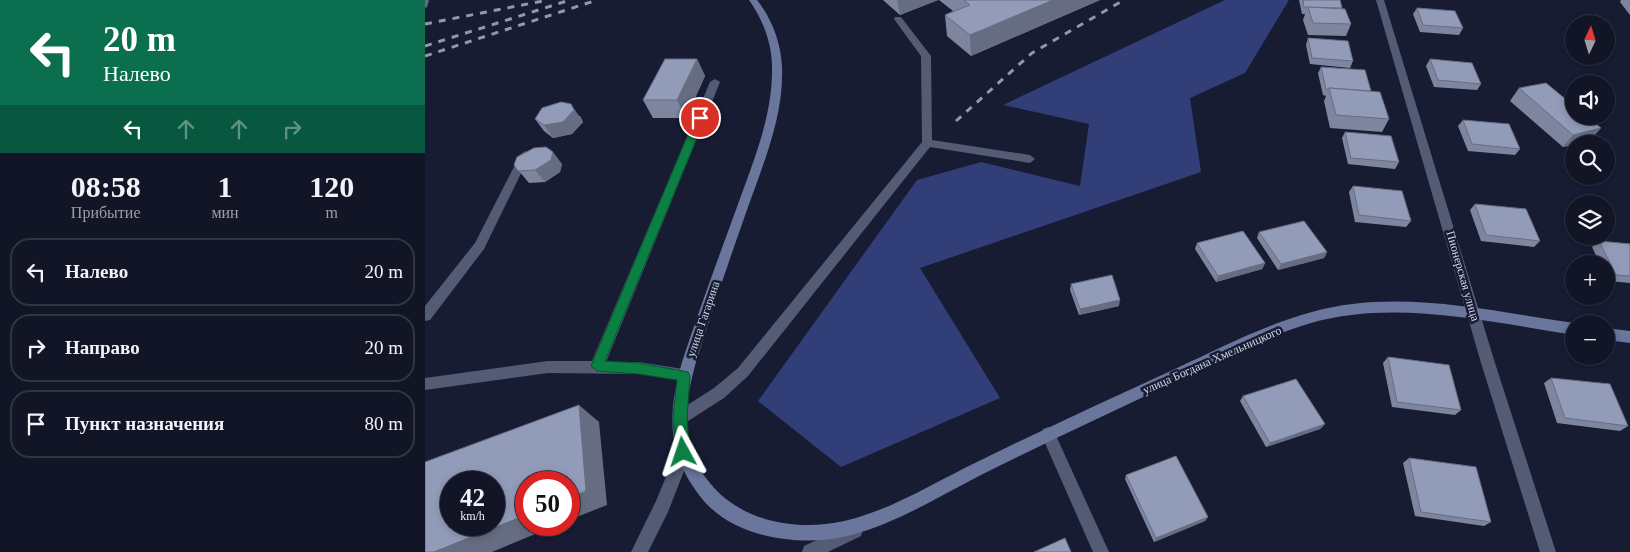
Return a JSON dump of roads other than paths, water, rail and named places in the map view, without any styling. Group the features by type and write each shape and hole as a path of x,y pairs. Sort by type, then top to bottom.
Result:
{"main road":[{"name":"улица Гагарина","path":"753,0 758,6 775,47 777,74 772,115 759,160 683,376 680,418 683,452 698,481 717,504 749,523 787,532 824,532 875,520"},
{"name":"улица Богдана Хмельницкого","path":"875,520 1048,434 1275,330 1329,312 1379,309 1474,315 1565,328"},
{"path":"1615,335 1630,337"}],"street":[{"name":"Пионерская улица","path":"1380,0 1474,315 1548,552"},
{"path":"680,418 719,393 743,372 927,143 926,56 898,19"},
{"path":"597,366 715,82"},
{"path":"927,143 1030,159"},
{"path":"425,316 480,246 525,155"},
{"path":"425,384 548,367 597,366 639,368 683,376"},
{"path":"1048,434 1101,552"},
{"path":"639,552 662,506 683,452"},
{"path":"810,552 875,520"}],"railway":[{"path":"425,24 548,0"},
{"path":"425,46 570,0"},
{"path":"425,56 597,0"},
{"path":"956,121 1032,53 1124,0"}]}
